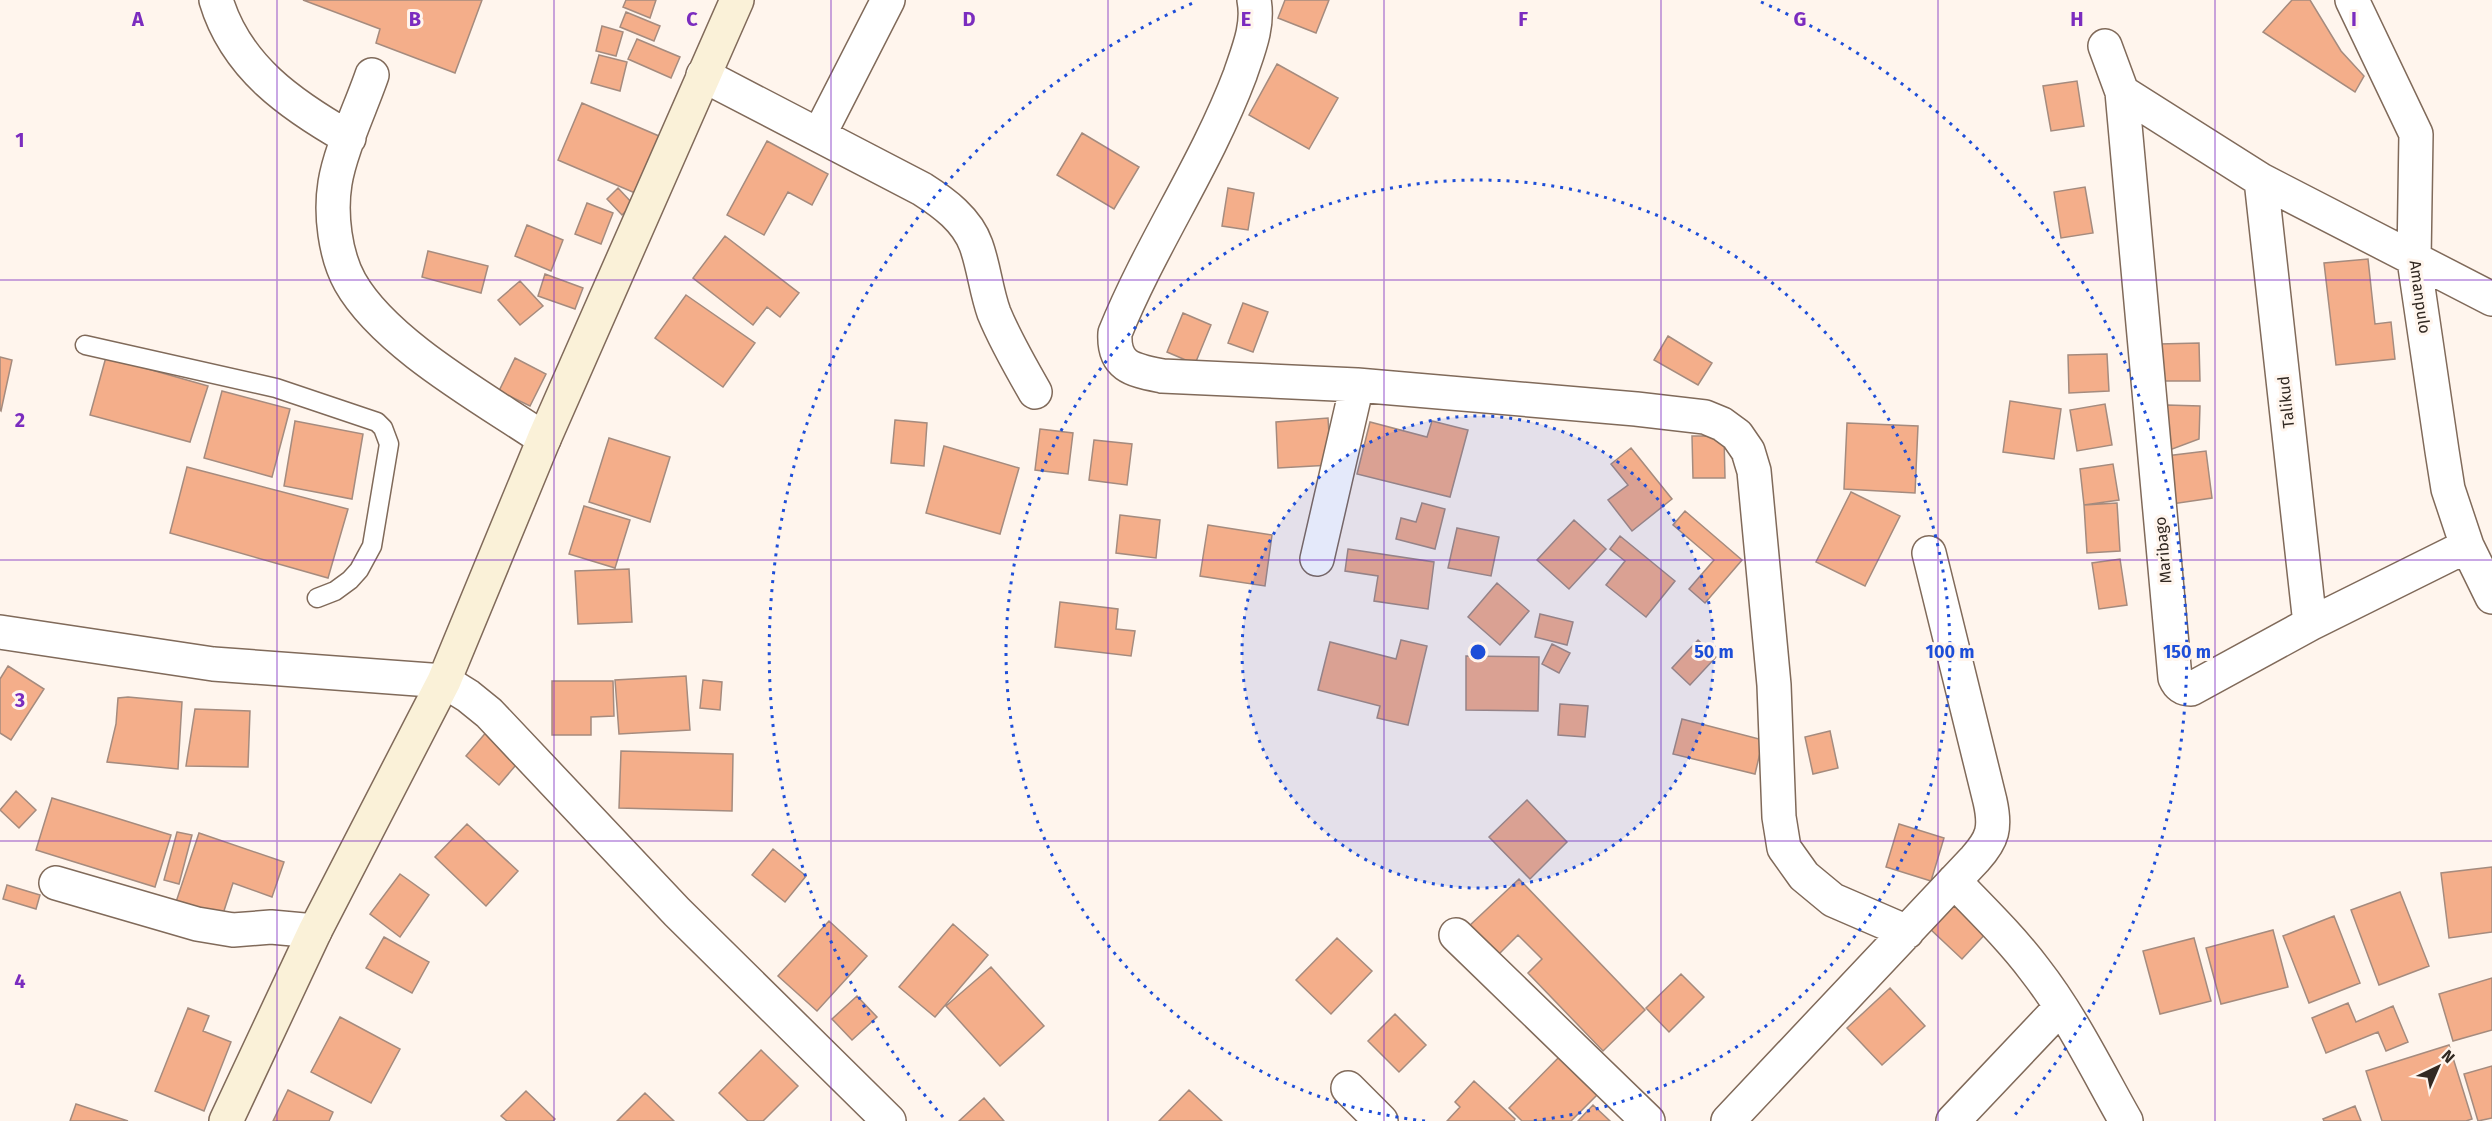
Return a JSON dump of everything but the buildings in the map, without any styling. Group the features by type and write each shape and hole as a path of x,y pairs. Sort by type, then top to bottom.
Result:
{"street":[{"path":"216,0 241,53 270,86 306,113 349,138"},
{"path":"235,1118 315,931 444,681 544,439 737,0"},
{"path":"819,135 888,0"},
{"path":"1254,0 1257,12 1251,44 1230,102 1114,333 1114,348 1122,363 1138,371 1162,376 1357,385 1636,409 1705,417 1722,424 1737,435 1748,451 1754,471 1774,685 1779,817 1784,848 1804,876 1833,900 1907,932"},
{"name":"Amanpulo","path":"2352,0 2416,134 2414,260 2448,489 2467,546 2492,597"},
{"name":"Maribago","path":"2105,46 2122,92 2175,678 2182,688 2191,689 2310,624 2467,546"},
{"path":"372,75 335,183 334,217 339,254 350,282 377,316 412,350 544,439"},
{"path":"703,75 922,189 944,203 962,222 976,245 994,313 1035,392"},
{"path":"2122,92 2261,180 2492,300"},
{"name":"Talikud","path":"2261,180 2310,624"},
{"path":"1317,559 1357,385"},
{"path":"1728,1121 1907,932 1984,848 1991,837 1994,821 1929,553"},
{"path":"0,632 213,664 444,681 489,712 663,897 890,1121"},
{"path":"1954,881 2006,935 2036,971 2061,1007 2126,1121"},
{"path":"56,883 197,924 233,930 271,927 315,931"},
{"path":"1456,935 1648,1121"},
{"path":"1953,1121 2061,1007"},
{"path":"1348,1088 1381,1121"}],"lane":[{"path":"85,345 276,388 377,422 383,428 389,444 372,546 360,570 350,580 335,591 317,598"}]}
